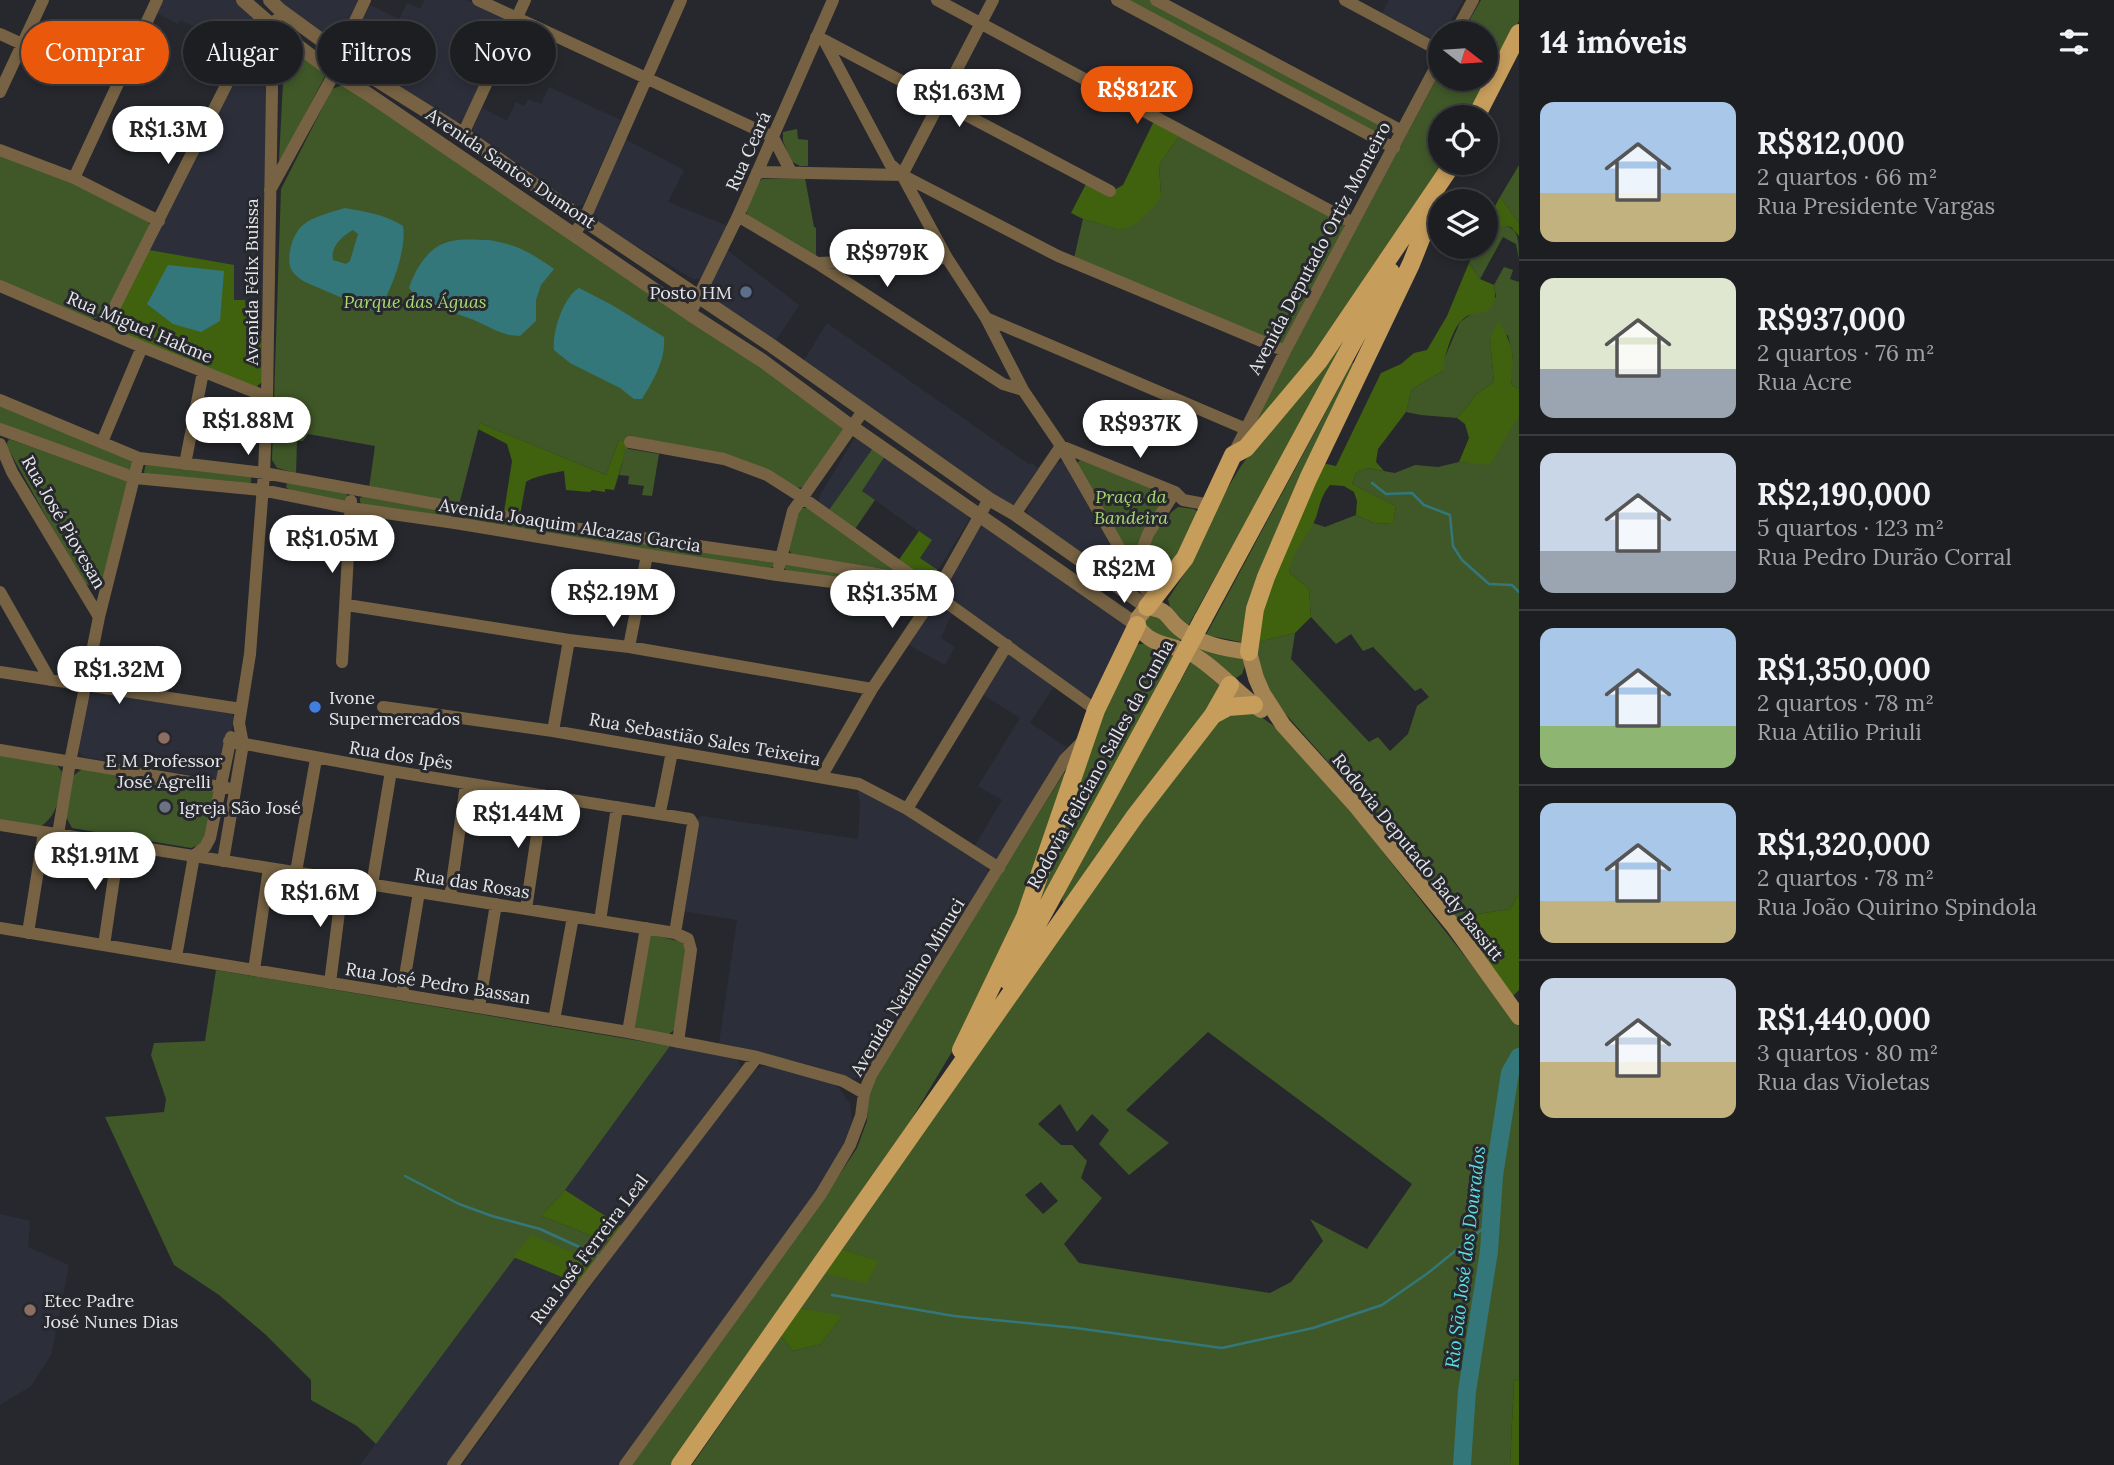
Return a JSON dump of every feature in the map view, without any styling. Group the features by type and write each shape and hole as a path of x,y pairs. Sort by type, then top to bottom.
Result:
{"main road":[{"path":"1482,105 1519,33"},
{"path":"943,1088 1025,917 1096,710 1138,618 1154,606 1185,558 1233,455 1247,448 1319,361 1445,175"},
{"name":"Rodovia Feliciano Salles da Cunha","path":"943,1088 989,1011 1446,175"},
{"path":"680,1465 1135,816 1213,715 1230,685 1240,681 1246,674 1245,655 1255,608 1266,577 1308,479 1412,264 1447,175"},
{"path":"1154,606 1178,628 1192,636 1245,655"},
{"name":"Rodovia Deputado Bady Bassitt","path":"1137,625 1144,636 1167,647 1188,652 1283,725"},
{"name":"Rodovia Deputado Bady Bassitt","path":"1245,655 1263,694 1283,725 1365,816 1455,928 1519,1017"},
{"path":"1213,715 1227,707 1254,705"}],"street":[{"path":"33,21 43,0"},
{"path":"74,178 158,0"},
{"name":"Avenida Santos Dumont","path":"243,0 266,21"},
{"path":"355,21 365,0"},
{"path":"478,0 773,137 791,172"},
{"path":"463,134 525,0"},
{"path":"573,235 584,220 681,0"},
{"name":"Rua Ceará","path":"690,314 820,38 833,0"},
{"path":"937,0 1353,223"},
{"path":"902,175 993,0"},
{"path":"1117,0 1394,148"},
{"path":"1156,0 1402,131"},
{"path":"1345,0 1428,45"},
{"path":"1462,21 1473,0"},
{"name":"Avenida Santos Dumont","path":"275,5 317,36"},
{"path":"103,330 261,16"},
{"path":"0,34 21,44"},
{"path":"820,38 1110,191"},
{"path":"820,38 890,164 902,175 1058,256 1286,351"},
{"path":"0,92 21,46"},
{"name":"Avenida Santos Dumont","path":"303,50 317,61"},
{"name":"Avenida Deputado Ortiz Monteiro","path":"1233,455 1428,82"},
{"name":"Avenida Félix Buissa","path":"194,856 205,847 209,838 229,741 239,723 250,654 267,397 272,84"},
{"path":"269,192 328,84"},
{"name":"Avenida Santos Dumont","path":"351,84 763,361 852,427 1137,625"},
{"path":"368,94 373,84"},
{"name":"Avenida Santos Dumont","path":"383,84 463,134 989,499 1154,606"},
{"path":"0,150 74,178 159,221"},
{"path":"757,172 902,175"},
{"path":"902,175 947,258 986,318 1023,390 1061,446 1154,606"},
{"path":"738,216 817,263 1003,384 1023,390"},
{"path":"817,263 947,258"},
{"name":"Rua Miguel Hakme","path":"0,286 267,397"},
{"path":"986,318 1247,429"},
{"path":"763,361 772,346"},
{"path":"102,442 142,347"},
{"path":"185,464 203,372"},
{"name":"Avenida Joaquim Alcazas Garcia","path":"0,400 139,458 264,473 564,527 782,558 919,581"},
{"path":"777,575 793,511 863,411"},
{"name":"Avenida Joaquim Alcazas Garcia","path":"0,429 135,478 262,489 351,508 646,555 935,595"},
{"path":"630,442 723,459 767,475 803,498 1096,710"},
{"name":"Rua José Piovesan","path":"0,444 12,471 99,617"},
{"path":"1061,446 1175,492 1183,500 1210,505"},
{"path":"1015,514 1061,446"},
{"path":"58,834 99,617 139,458"},
{"path":"0,478 12,471"},
{"path":"342,662 352,490"},
{"path":"1124,589 1135,575 1148,534 1175,492"},
{"path":"821,777 873,689 935,595 989,499"},
{"path":"455,523 458,509"},
{"path":"629,647 646,555"},
{"path":"0,592 50,680"},
{"path":"347,605 629,647 873,689"},
{"path":"553,731 569,640"},
{"path":"907,808 1007,645"},
{"path":"0,672 242,709"},
{"name":"Rua Sebastião Sales Teixeira","path":"383,707 553,731 859,784 907,808 999,868"},
{"name":"Avenida Félix Buissa","path":"239,723 243,744"},
{"name":"Avenida Natalino Minuci","path":"625,1465 821,1194 850,1145 861,1116 864,1093 871,1075 1065,760 1087,737"},
{"name":"Rua dos Ipês","path":"229,741 316,759 660,813 692,821 675,933"},
{"path":"223,861 243,744"},
{"path":"0,750 234,789"},
{"path":"660,813 672,751"},
{"path":"296,872 316,759"},
{"path":"372,884 391,771"},
{"path":"450,897 466,783"},
{"path":"526,909 543,795"},
{"path":"600,921 617,807"},
{"name":"Rua das Rosas","path":"0,825 675,933 688,939 691,950 678,1042"},
{"path":"28,933 44,832"},
{"path":"104,945 119,844"},
{"path":"176,957 194,856"},
{"path":"254,970 269,868"},
{"path":"330,983 343,880"},
{"path":"401,994 419,892"},
{"path":"479,1007 496,904"},
{"path":"554,1020 573,917"},
{"name":"Rua José Pedro Bassan","path":"0,928 628,1031 757,1057 843,1081 864,1093"},
{"path":"628,1031 646,928"},
{"name":"Rua José Ferreira Leal","path":"453,1465 583,1284 757,1057"}],"shaded area":[{"path":"161,0 238,0 255,20 180,20 178,24 155,12"},
{"path":"277,0 361,0 350,21 317,21 317,28"},
{"path":"424,0 467,0 507,19 508,21 450,21 450,84 481,84 463,121 455,122 396,84 436,84 436,21 362,21 370,5 399,19 407,3 420,9"},
{"path":"1389,0 1463,0 1451,21 1428,21 1428,37 1382,13"},
{"path":"233,84 269,84 264,331 248,331 245,301 234,301 149,250"},
{"path":"549,87 621,120 583,205 575,207 474,135 472,130 482,108 507,121 516,102 524,106 528,99 541,104"},
{"path":"625,139 684,170 668,202 728,226 702,279 693,279 593,221 594,208"},
{"name":"Posto HM","path":"727,250 799,305 775,342 710,298 709,286"},
{"path":"827,323 1038,468 1014,504 1009,505 803,362"},
{"path":"854,439 860,439 873,448 829,510 819,503 820,495"},
{"path":"885,456 967,512 969,520 938,570 920,558 931,540 862,491"},
{"path":"1063,461 1124,569 1124,582 1029,516 1027,509 1057,463"},
{"path":"982,525 1126,624 1128,631 1098,693 1089,698 944,596 943,589"},
{"path":"934,605 940,605 952,613 941,638 955,647 945,665 909,645"},
{"path":"1014,654 1055,685 1030,723 1066,747 1000,859 994,859 974,847 1002,800 978,786 1020,718 982,694 1006,655"},
{"name":"E M Professor José Agrelli","path":"92,693 229,710 234,717 224,773 216,779 84,757 78,752 86,698"},
{"path":"857,788 904,812 987,866 989,876 865,1075 854,1079 807,1064 719,1044 737,920 683,911 697,819 702,816 858,839 860,803"},
{"path":"670,1046 737,1059 741,1067 621,1226 565,1190"},
{"path":"765,1065 827,1080 838,1087 850,1104 852,1119 846,1143 819,1191 619,1465 462,1465 630,1232 756,1069"},
{"name":"Etec Padre José Nunes Dias","path":"0,1214 30,1221 28,1247 69,1265 51,1355 31,1386 0,1405"},
{"path":"513,1257 579,1284 447,1465 360,1465"}],"green space":[{"path":"1126,0 1150,0 1386,126 1388,131 1382,135"},
{"path":"1481,0 1519,0 1519,21 1498,62 1498,21 1469,21"},
{"path":"303,57 317,67 317,84 321,84 281,161 283,84 303,84"},
{"name":"Parque das Águas","path":"345,84 761,364 846,428 806,487 795,488 770,471 619,440 606,475 480,423 459,505 369,488 375,446 308,434 303,441 297,441 296,473 277,468 272,460 281,189 332,89"},
{"path":"1430,91 1483,91 1476,105 1428,105 1428,175 1440,175 1378,266 1259,427 1252,425"},
{"path":"1154,121 1180,135 1159,165 1161,196 1155,206 1137,223 1121,230 1071,213 1086,184 1113,196 1116,189 1123,185"},
{"path":"797,129 798,139 808,140 808,166 800,166 791,161 783,141 783,132"},
{"path":"1180,135 1344,223 1345,231 1287,343 1281,345 1074,258 1083,219 1122,230 1161,196 1159,165"},
{"path":"0,156 72,183 148,220 150,227 105,317 91,319 0,281"},
{"path":"1519,165 1519,223 1500,197"},
{"path":"805,178 816,228 816,256 749,218 746,211 757,184 762,179"},
{"path":"1500,197 1519,223 1519,236 1511,227 1498,225"},
{"path":"1498,224 1510,228 1517,235 1519,259 1516,244 1503,237 1498,246"},
{"path":"149,250 234,265 234,300 245,300 248,331 264,331 262,382 256,387 111,328 110,322"},
{"path":"1471,259 1491,259 1480,279 1469,263"},
{"path":"1469,263 1480,279 1494,285 1493,303 1486,312 1472,314 1460,322 1448,346 1443,371 1412,389 1406,412 1378,449 1376,462 1384,471 1367,468 1356,473 1352,484 1396,506 1393,524 1374,523 1356,515 1357,501 1354,492 1344,486 1330,485 1323,495 1312,526 1296,552 1289,572 1309,589 1311,617 1295,633 1254,643 1258,607 1322,463 1336,466 1381,373 1401,364 1414,353 1427,350 1447,316"},
{"path":"1504,267 1513,270 1510,279 1519,282 1519,389 1512,385 1510,373 1513,358 1508,335 1490,339 1494,382 1475,395 1457,418 1406,412 1412,389 1443,371 1443,362 1460,322 1496,297 1494,285"},
{"path":"1372,295 1188,626 1170,607 1168,599 1192,562 1220,501 1265,432"},
{"path":"1498,321 1512,350 1511,381 1512,385 1519,389 1519,415 1490,465 1459,462 1469,438 1465,424 1457,418 1475,395 1494,382 1490,339"},
{"path":"1355,362 1246,643 1206,635 1352,363"},
{"path":"0,404 130,458 133,464 131,469 127,470 0,423"},
{"path":"1519,415 1519,894 1510,909 1478,914 1461,925 1361,799 1266,692 1254,643 1295,633 1291,659 1369,742 1378,737 1390,751 1408,734 1417,706 1429,697 1421,688 1415,691 1373,647 1363,651 1351,634 1336,644 1311,617 1309,589 1289,572 1292,554 1313,523 1325,527 1356,515 1374,523 1393,524 1396,506 1352,484 1356,473 1367,468 1395,473 1415,465 1438,467 1459,462 1472,463"},
{"path":"480,423 606,475 619,440 627,441 628,449 623,449 624,457 614,490 566,490 564,471 544,475 526,482 520,515 504,512 512,461 507,444 478,429"},
{"path":"9,439 128,481 104,583 98,587 84,584 6,445"},
{"path":"623,448 659,454 652,496 642,495 644,486 628,484 629,476 619,475 624,457"},
{"path":"873,448 885,456 862,491 875,500 855,529 829,510"},
{"name":"Praça da Bandeira","path":"1080,460 1162,492 1164,498 1135,554 1130,554 1076,465"},
{"path":"146,463 251,477 251,482 249,484 147,476 144,472"},
{"path":"287,483 345,493 348,496 344,501 290,490 286,487"},
{"path":"360,498 450,512 452,518 363,505"},
{"path":"1178,507 1194,509 1199,513 1182,553 1151,590 1144,577 1142,562 1159,526"},
{"path":"809,508 896,571 792,554 788,549 797,511"},
{"path":"466,514 774,563 769,569 468,521 464,518"},
{"path":"919,531 932,540 920,558 938,570 932,580 920,578 898,561"},
{"path":"786,563 916,583 918,589 788,572 784,568"},
{"path":"1151,612 1183,635 1178,643 1150,632 1144,621"},
{"path":"1139,644 1147,644 1174,655 1044,900 1038,906 1092,739 1133,648"},
{"path":"1201,645 1241,655 1246,663 1242,674 1233,680 1196,653"},
{"path":"1192,660 1223,688 1064,904 1064,892"},
{"path":"1253,711 1275,727 1349,809 1519,1025 1519,1379 1514,1381 1510,1465 692,1465 781,1336 793,1351 821,1344 841,1317 800,1308 824,1273 878,1261 841,1249 1138,819 1222,715","holes":["1208,1032 1412,1184 1367,1249 1310,1219 1323,1241 1291,1282 1270,1293 1079,1263 1064,1244 1102,1198 1081,1178 1087,1161 1072,1145 1061,1145 1038,1124 1060,1104 1077,1132 1092,1114 1109,1130 1099,1144 1129,1175 1169,1143 1126,1110","1041,1182 1058,1201 1043,1214 1025,1195"]},
{"path":"0,755 56,764 62,772 55,809 41,826 0,819"},
{"path":"82,769 215,792 220,797 202,844 191,848 72,828 66,817 73,776"},
{"path":"1064,773 1067,776 1022,916 956,1045 911,1120 671,1465 632,1465 857,1148 867,1121 869,1092 875,1076"},
{"path":"1519,894 1519,990 1512,997 1461,925 1478,914 1510,909"},
{"path":"653,935 682,942 686,949 674,1030 668,1035 636,1030 632,1026 646,939"},
{"path":"216,970 670,1046 565,1190 541,1216 608,1242 594,1261 531,1236 376,1444 357,1426 311,1400 311,1380 266,1335 219,1295 174,1265 105,1117 164,1112 166,1099 151,1055 154,1043 205,1041"},
{"path":"565,1190 621,1226 608,1242 541,1216"},
{"path":"531,1235 594,1261 579,1284 513,1257"},
{"path":"841,1249 879,1261 866,1283 824,1273"},
{"path":"800,1308 842,1316 821,1344 793,1351 781,1336"},
{"path":"1519,1379 1519,1465 1510,1465 1514,1381"}],"water":[{"path":"345,208 375,214 403,226 403,246 397,270 388,293 375,312 305,282 291,269 290,250 299,229 312,219","holes":["353,230 358,234 350,261 346,264 333,260 333,251 341,239"]},
{"path":"458,240 489,240 523,250 554,269 541,285 536,300 536,321 520,336 497,331 419,300 409,288 423,260 434,249"},
{"path":"168,265 224,271 220,321 201,332 173,324 147,304"},
{"path":"579,288 664,337 661,362 642,399 634,399 620,388 570,363 554,350 560,316 568,299"}],"waterway":[{"path":"1372,483 1386,494 1412,493 1424,505 1450,515 1453,546 1462,560 1489,584 1512,585 1519,592"},
{"name":"Rio São José dos Dourados","path":"1462,1465 1467,1391 1489,1251 1494,1176 1510,1073 1519,1057"},
{"path":"405,1176 459,1204 540,1229 599,1256"},
{"path":"832,1295 954,1316 1076,1328 1222,1348 1313,1328 1382,1305 1428,1273 1491,1222"}],"place":[{"name":"Posto HM","path":"746,292"},
{"name":"Ivone Supermercados","path":"315,707"},
{"name":"E M Professor José Agrelli","path":"164,738"},
{"name":"Igreja São José","path":"165,807"},
{"name":"Etec Padre José Nunes Dias","path":"30,1310"}]}
